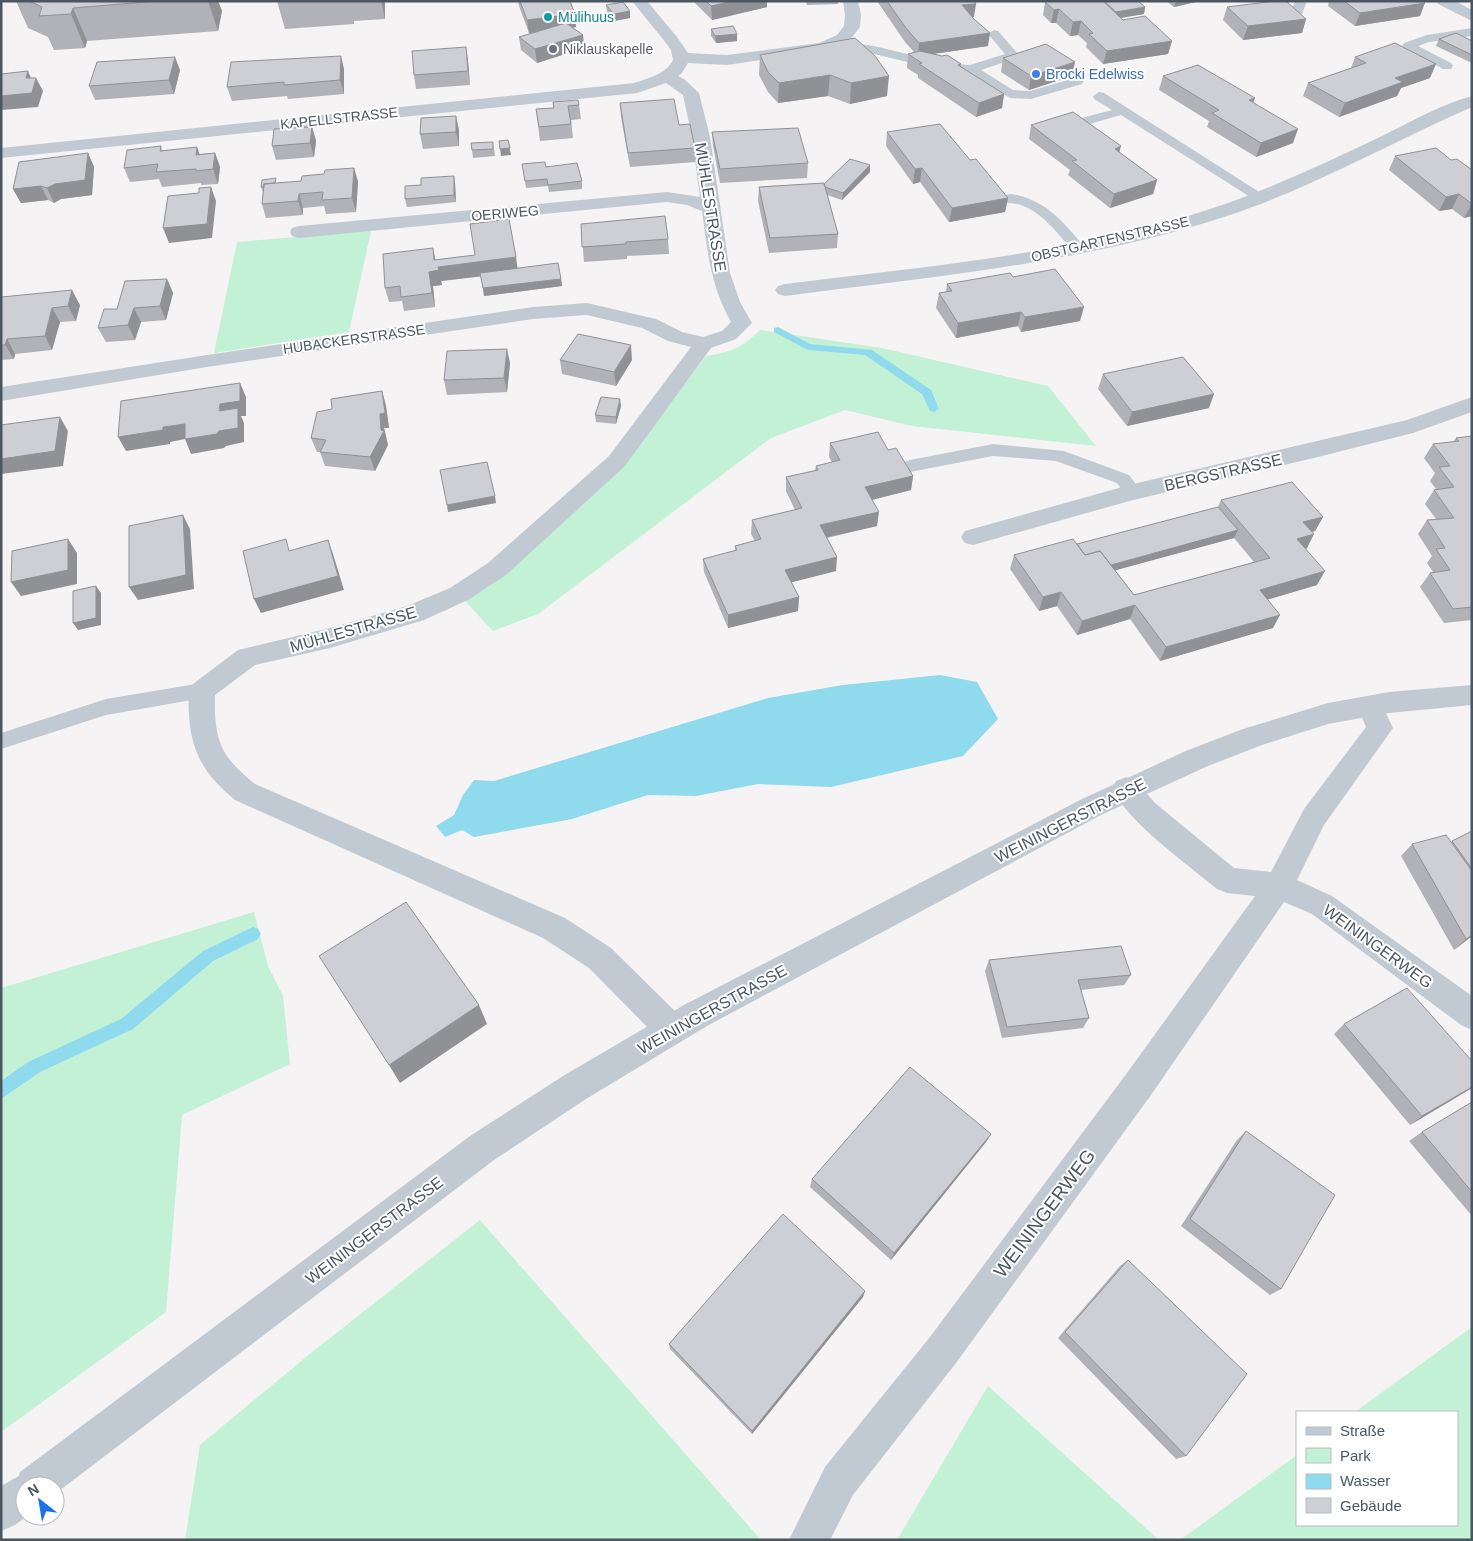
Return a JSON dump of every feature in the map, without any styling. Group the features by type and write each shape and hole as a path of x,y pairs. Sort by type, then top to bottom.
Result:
{"street":[{"path":"639,1 644,9 672,37 679,48 683,58 680,65 670,75"},
{"path":"683,58 727,60 823,47 843,38 852,27 853,15 850,1"},
{"path":"1443,1 1472,16"},
{"name":"KAPELLSTRASSE","path":"1,153 637,88 659,82 670,75"},
{"name":"MÜHLESTRASSE","path":"202,691 248,657 330,638 415,613 459,594 497,569 617,461 704,344 729,335 742,322 730,302 720,274 701,137 691,93 670,75"},
{"name":"OBSTGARTENSTRASSE","path":"785,290 964,267 1078,248 1187,223 1260,197 1472,101"},
{"name":"OERIWEG","path":"298,232 667,197 691,200 710,208"},
{"name":"HUBACKERSTRASSE","path":"1,394 207,361 514,316 587,309 649,323 674,337 704,344"},
{"name":"BERGSTRASSE","path":"973,537 1133,492 1413,426 1472,404"},
{"path":"202,691 204,730 214,760 230,779 245,792 554,928 600,958 671,1029"},
{"name":"WEININGERSTRASSE","path":"47,1476 482,1148 671,1029 1126,789 1231,745 1310,719 1370,706 1415,699 1472,695"},
{"name":"WEININGERWEG","path":"810,1540 839,1481 943,1350 1100,1138 1278,886 1314,817 1380,728 1370,706"},
{"name":"WEININGERWEG","path":"1126,789 1145,811 1227,880 1278,886 1322,905 1472,1015"},
{"path":"1,1511 15,1500"}],"lane":[{"path":"1296,14 1302,1"},
{"path":"1447,66 1408,46 1427,39 1472,32"},
{"path":"971,70 1013,55 994,34"},
{"path":"830,44 874,50 945,67 971,70 1010,94 1031,95 1078,81"},
{"path":"1099,96 1260,197"},
{"path":"1079,123 1121,111"},
{"path":"999,199 1018,199 1036,206 1078,248"},
{"path":"910,466 993,450 1058,455 1123,479 1133,492"},
{"path":"1,741 106,707 202,691"}],"green space":[{"path":"371,231 349,332 214,353 237,242"},
{"path":"760,330 882,348 1048,386 1096,446 912,426 845,410 771,438 538,614 493,631 464,600 621,467 706,356 736,348"},
{"path":"254,912 268,966 283,996 290,1064 182,1115 166,1312 1,1432 1,988"},
{"path":"480,1220 761,1540 185,1540 200,1445 311,1353"},
{"path":"1472,1327 1472,1540 1180,1540 1296,1456 1296,1526 1458,1526 1458,1411 1356,1411"},
{"path":"988,1386 1159,1540 897,1540"}],"water":[{"path":"940,675 977,682 998,719 963,756 831,787 758,784 696,796 648,795 572,819 474,837 462,830 445,837 436,826 454,815 463,795 474,780 494,781 768,698 843,685"}],"building":[{"path":"29,1 158,1 73,8 71,14 39,16 42,7"},
{"path":"520,1 570,1 575,14 527,20"},
{"path":"706,1 733,1 711,6"},
{"path":"887,1 974,1 976,4 962,5 990,33 919,43"},
{"path":"1103,1 1123,20 1145,16 1172,41 1107,51 1089,34 1093,33 1081,21 1073,22 1059,9 1054,10 1045,2"},
{"path":"1104,1 1138,1 1145,7 1116,12"},
{"path":"1286,1 1306,19 1248,26 1227,7"},
{"path":"1344,1 1423,1 1425,3 1360,13"},
{"path":"623,2 630,11 614,14 606,5"},
{"path":"566,23 583,35 535,49 519,37"},
{"path":"733,26 737,34 715,36 711,29"},
{"path":"1456,33 1472,41 1472,55 1439,39"},
{"path":"855,38 875,56 889,76 851,83 830,75 779,83 768,72 760,55"},
{"path":"1395,43 1436,64 1395,78 1403,82 1345,103 1308,83 1366,63 1355,57"},
{"path":"1046,44 1075,62 1031,76 1003,58"},
{"path":"466,47 468,71 414,75 412,51"},
{"path":"920,51 942,56 947,55 961,64 958,65 1004,94 979,103 919,64 922,63 908,54"},
{"path":"341,56 340,80 284,85 284,82 227,87 231,62"},
{"path":"175,57 169,80 89,86 97,62"},
{"path":"1198,65 1255,98 1249,100 1298,129 1261,143 1212,113 1219,110 1163,76"},
{"path":"28,71 26,78 36,78 32,93 1,96 1,74"},
{"path":"674,99 679,125 690,124 695,148 628,153 620,103"},
{"path":"578,100 579,105 568,106 571,124 539,127 536,109 554,108 553,102"},
{"path":"1073,112 1121,146 1115,149 1157,180 1114,194 1072,161 1077,160 1031,125"},
{"path":"456,116 456,132 420,134 421,118"},
{"path":"940,124 970,160 976,159 1008,198 952,208 922,168 915,169 887,132"},
{"path":"312,127 310,143 272,146 274,129"},
{"path":"798,128 808,163 720,169 712,132"},
{"path":"508,140 510,148 500,149 499,141"},
{"path":"493,142 493,149 472,150 471,143"},
{"path":"161,146 160,151 197,147 196,155 215,153 213,169 156,172 158,164 124,168 127,150"},
{"path":"1436,148 1451,160 1457,159 1472,170 1472,204 1459,194 1446,197 1395,156"},
{"path":"88,153 85,180 55,184 47,188 41,186 13,189 19,162"},
{"path":"850,159 870,165 843,193 825,187 824,184"},
{"path":"545,162 546,167 577,163 582,181 548,185 547,179 525,181 522,164"},
{"path":"354,168 352,198 322,200 323,192 299,194 298,201 262,204 264,184 301,181 302,176 324,174 325,170"},
{"path":"454,176 454,195 405,199 405,186 421,185 421,178"},
{"path":"276,178 275,183 264,184 264,187 261,187 262,180"},
{"path":"824,183 838,234 770,238 759,187"},
{"path":"211,187 207,224 163,228 168,196 199,193 199,188"},
{"path":"665,216 668,239 582,247 581,224"},
{"path":"509,219 516,257 438,267 439,270 429,272 432,293 401,297 400,286 385,288 383,254 433,248 434,260 475,255 470,224"},
{"path":"558,263 561,279 483,288 480,273"},
{"path":"1055,269 1084,307 1025,317 1021,312 958,323 939,293 952,291 947,284 1010,273 1013,277"},
{"path":"167,279 160,306 134,308 128,325 98,328 104,309 117,309 125,281"},
{"path":"72,290 68,306 52,308 45,336 7,339 5,345 1,345 2,297"},
{"path":"578,334 631,345 614,372 560,360"},
{"path":"507,349 504,378 444,380 447,351"},
{"path":"1183,357 1214,394 1132,412 1103,374"},
{"path":"240,383 240,401 220,404 219,411 238,408 238,428 219,431 217,434 185,439 185,424 163,427 163,430 118,437 121,401"},
{"path":"382,391 385,413 380,414 381,430 384,431 370,457 320,452 326,440 311,438 317,412 332,409 331,399"},
{"path":"601,397 620,399 616,417 595,415"},
{"path":"60,417 55,451 1,459 1,425"},
{"path":"878,432 888,450 896,448 913,476 865,487 879,512 820,525 837,557 785,570 799,597 728,615 703,559 737,550 735,546 761,539 752,520 802,508 786,477 818,470 816,466 840,460 830,443"},
{"path":"1472,436 1472,607 1453,609 1430,573 1450,570 1436,549 1445,548 1427,520 1454,518 1434,490 1454,487 1439,467 1450,466 1433,444 1459,441 1456,438"},
{"path":"487,462 495,496 447,505 440,470"},
{"path":"1292,482 1323,517 1303,522 1314,534 1297,539 1325,571 1260,590 1280,615 1166,647 1135,605 1082,621 1061,592 1043,597 1014,555 1073,539 1085,555 1100,551 1134,595 1270,558 1221,500"},
{"path":"1218,507 1238,530 1111,565 1100,551 1085,555 1077,544"},
{"path":"183,515 186,575 129,587 129,526"},
{"path":"68,539 68,570 11,582 12,551"},
{"path":"286,539 289,551 328,540 338,576 254,599 243,551"},
{"path":"96,586 96,618 73,623 73,591"},
{"path":"1472,831 1472,869 1452,841"},
{"path":"1446,835 1472,871 1472,935 1466,939 1412,844"},
{"path":"406,902 479,1005 389,1065 319,956"},
{"path":"1121,946 1131,975 1078,980 1089,1018 1007,1027 989,960"},
{"path":"1407,988 1472,1061 1472,1087 1422,1116 1344,1024"},
{"path":"910,1067 991,1134 894,1253 812,1179"},
{"path":"1472,1102 1472,1192 1422,1132"},
{"path":"1246,1131 1335,1195 1281,1289 1190,1219"},
{"path":"783,1214 865,1291 752,1431 669,1344"},
{"path":"1128,1260 1247,1374 1186,1456 1065,1332"}],"waterway":[{"path":"778,330 808,347 868,352 927,392 934,409"},
{"path":"1,1091 34,1067 127,1024 208,956 253,934"}],"place":[{"name":"Mülihuus","path":"548,17"},
{"name":"Niklauskapelle","path":"553,49"},
{"name":"Brocki Edelwiss","path":"1036,74"}]}
